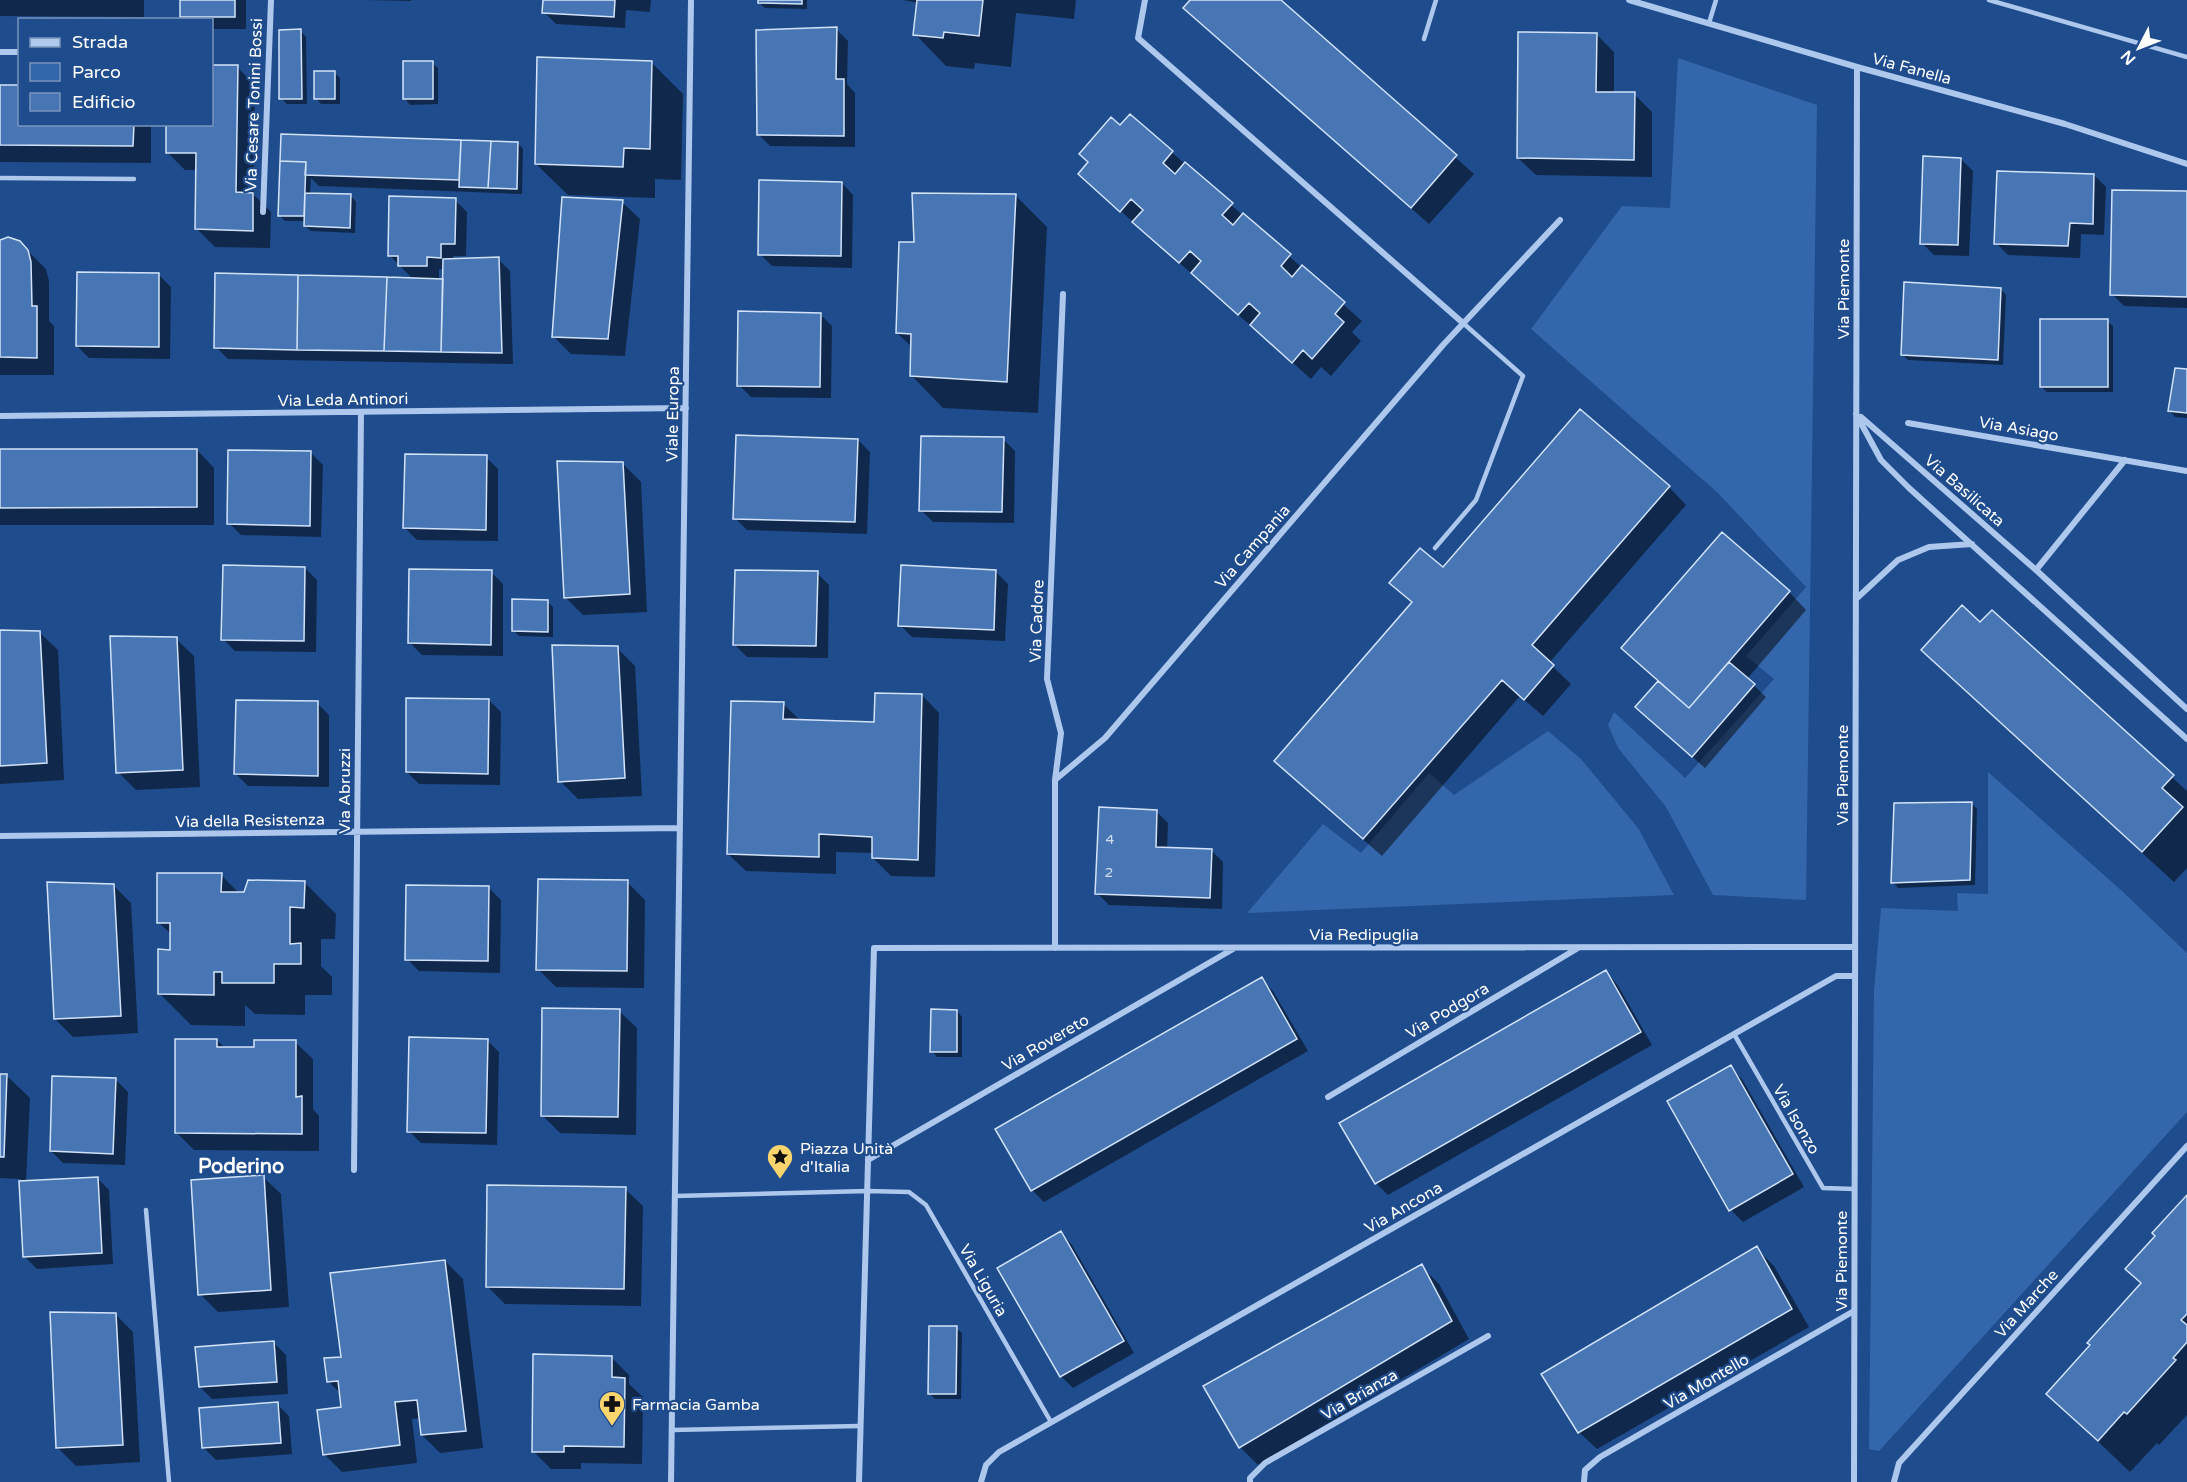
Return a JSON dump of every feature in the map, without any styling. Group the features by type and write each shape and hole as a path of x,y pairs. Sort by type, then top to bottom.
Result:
{"street":[{"name":"Via Cesare Tonini Bossi","path":"263,212 271,0"},
{"name":"Viale Europa","path":"680,828 691,0"},
{"path":"1145,0 1138,38 1463,324"},
{"name":"Via Fanella","path":"1629,0 1857,67 2065,124 2187,164"},
{"path":"0,52 18,52"},
{"name":"Via Piemonte","path":"1854,1482 1857,67"},
{"name":"Via Campania","path":"1055,780 1105,738 1323,483 1463,324 1560,220"},
{"name":"Via Cadore","path":"1055,948 1055,780 1061,733 1047,679 1063,294"},
{"name":"Via Leda Antinori","path":"0,416 686,408"},
{"name":"Via Abruzzi","path":"354,1170 361,412"},
{"name":"Via Basilicata","path":"1856,413 1881,460 2187,739"},
{"name":"Via Basilicata","path":"1856,413 2036,570 2187,709"},
{"name":"Via Asiago","path":"1908,423 2187,471"},
{"path":"2036,570 2125,460"},
{"path":"1856,599 1898,560 1929,547 1973,544"},
{"path":"671,1482 680,828"},
{"name":"Via della Resistenza","path":"0,836 680,828"},
{"name":"Via Podgora","path":"1328,1097 1579,947"},
{"name":"Via Redipuglia","path":"868,1160 874,948 1855,947"},
{"name":"Via Rovereto","path":"868,1160 1235,948"},
{"name":"Via Ancona","path":"981,1482 986,1465 999,1452 1836,976 1855,976"},
{"name":"Via Marche","path":"1894,1482 1899,1463 2187,1146"},
{"path":"859,1482 868,1160"},
{"name":"Via Montello","path":"1584,1482 1585,1470 1600,1457 1854,1311"},
{"name":"Via Brianza","path":"1250,1482 1250,1478 1265,1463 1488,1336"}],"lane":[{"path":"1424,39 1436,0"},
{"path":"1709,23 1716,0"},
{"path":"1989,0 2187,57"},
{"path":"0,178 134,179"},
{"path":"1435,548 1476,500 1524,376 1463,324"},
{"name":"Via Isonzo","path":"1734,1034 1823,1188 1855,1189"},
{"path":"675,1196 867,1191"},
{"name":"Via Liguria","path":"867,1191 909,1192 926,1204 1051,1422"},
{"path":"146,1210 169,1482"},
{"path":"672,1430 860,1426"}],"green space":[{"path":"1678,58 1817,105 1806,900 1713,895 1666,807 1618,748 1608,725 1614,712 1685,778 1774,679 1746,656 1806,587 1718,493 1531,329 1622,206 1670,208"},
{"path":"1548,731 1581,759 1638,828 1674,895 1247,913 1323,824 1361,853 1429,773 1454,795"},
{"path":"1988,772 2122,891 2187,953 2187,1112 1879,1451 1869,1449 1874,991 1881,908 1958,911 1957,893 1988,894"}],"building":[{"path":"180,0 235,0 235,17 180,17"},
{"path":"543,0 615,0 614,17 542,13"},
{"path":"758,0 802,0 802,4 758,3"},
{"path":"917,0 983,0 979,36 944,32 943,38 913,35"},
{"path":"1190,0 1281,0 1457,155 1411,208 1183,8"},
{"path":"837,27 836,79 844,79 844,136 757,135 756,30"},
{"path":"301,29 302,99 279,99 279,30"},
{"path":"1518,32 1597,33 1596,92 1635,92 1634,160 1517,158"},
{"path":"537,57 652,61 650,149 624,148 623,167 535,164"},
{"path":"403,61 433,61 433,99 403,99"},
{"path":"213,65 238,65 236,192 253,193 253,231 195,229 196,153 166,153 166,126 213,126"},
{"path":"314,71 335,71 335,99 314,99"},
{"path":"0,85 18,85 18,126 134,126 133,146 0,145"},
{"path":"1130,114 1173,151 1163,163 1175,174 1185,162 1233,203 1222,215 1233,225 1243,213 1291,254 1281,266 1292,277 1302,265 1345,302 1335,314 1344,322 1312,359 1303,350 1292,363 1250,325 1260,313 1249,303 1238,315 1191,273 1201,261 1190,251 1179,263 1132,222 1143,210 1131,199 1120,212 1078,174 1088,162 1079,154 1111,117 1120,125"},
{"path":"281,134 461,140 459,180 305,175 306,162 280,161"},
{"path":"461,140 491,141 488,188 459,187"},
{"path":"491,141 518,142 517,189 488,188"},
{"path":"1923,156 1961,158 1958,245 1920,244"},
{"path":"280,161 306,162 304,216 278,216"},
{"path":"1997,171 2094,174 2093,224 2070,223 2068,246 1994,244"},
{"path":"759,180 842,182 841,256 758,255"},
{"path":"2112,190 2187,191 2187,297 2110,295"},
{"path":"305,193 351,194 350,228 304,226"},
{"path":"912,193 1016,194 1007,382 910,376 911,334 896,333 899,242 914,242"},
{"path":"389,196 456,198 455,244 441,244 441,258 427,257 427,266 398,266 398,256 388,256"},
{"path":"562,197 623,200 608,339 552,337"},
{"path":"8,237 20,241 28,250 31,262 32,306 37,306 37,358 0,357 0,240"},
{"path":"499,257 502,353 441,352 443,259"},
{"path":"77,272 159,273 159,347 76,346"},
{"path":"215,273 298,275 297,350 214,348"},
{"path":"298,275 387,277 384,351 297,350"},
{"path":"387,277 443,279 441,352 384,351"},
{"path":"1904,282 2001,288 1998,360 1901,355"},
{"path":"738,311 821,313 820,387 737,386"},
{"path":"2040,319 2108,319 2108,387 2040,387"},
{"path":"2175,368 2187,369 2187,413 2168,411"},
{"path":"1580,409 1670,486 1532,645 1554,665 1524,700 1502,680 1363,839 1274,761 1412,602 1389,583 1420,548 1443,567"},
{"path":"736,435 858,439 855,522 733,519"},
{"path":"921,436 1004,437 1002,512 919,511"},
{"path":"0,449 197,449 197,507 0,508"},
{"path":"228,450 311,451 310,526 227,524"},
{"path":"405,454 487,455 486,530 403,528"},
{"path":"557,461 623,462 630,594 564,598"},
{"path":"1722,532 1790,591 1689,708 1621,648"},
{"path":"223,565 305,567 304,641 221,640"},
{"path":"901,565 996,570 994,630 898,626"},
{"path":"409,569 492,570 491,645 408,643"},
{"path":"735,570 818,571 816,646 733,645"},
{"path":"512,599 548,600 548,632 512,631"},
{"path":"1962,605 1980,622 1992,610 2174,775 2162,788 2183,807 2142,852 1921,650"},
{"path":"0,630 40,631 47,763 0,766"},
{"path":"110,636 177,637 183,770 116,773"},
{"path":"552,645 618,646 625,778 558,782"},
{"path":"1729,662 1755,684 1692,757 1635,707 1658,681 1689,708"},
{"path":"875,693 922,694 918,860 872,858 872,837 819,834 819,857 727,854 731,701 784,702 783,719 874,722"},
{"path":"406,698 489,699 488,774 406,772"},
{"path":"236,700 318,701 318,776 234,774"},
{"path":"1972,802 1970,880 1891,883 1894,803"},
{"path":"1099,807 1157,810 1156,847 1212,849 1210,898 1095,894"},
{"path":"157,873 222,873 221,892 244,892 248,880 305,881 304,908 290,907 290,944 301,943 301,964 274,964 274,983 222,983 222,972 214,972 214,995 158,994 158,949 170,950 170,923 157,923"},
{"path":"538,879 628,880 627,971 536,970"},
{"path":"47,882 114,884 121,1016 54,1019"},
{"path":"406,885 489,886 488,961 405,960"},
{"path":"1606,970 1641,1032 1375,1184 1339,1123"},
{"path":"1262,977 1297,1039 1031,1191 995,1129"},
{"path":"542,1008 620,1009 618,1117 541,1116"},
{"path":"931,1009 957,1010 957,1052 930,1052"},
{"path":"409,1037 488,1039 486,1133 407,1132"},
{"path":"175,1039 217,1039 217,1047 254,1047 254,1040 296,1040 296,1097 302,1096 302,1134 175,1133"},
{"path":"1731,1065 1793,1174 1729,1211 1667,1101"},
{"path":"0,1074 7,1074 4,1157 0,1157"},
{"path":"52,1076 116,1078 113,1154 50,1151"},
{"path":"264,1175 271,1290 198,1295 191,1180"},
{"path":"98,1177 102,1253 23,1257 19,1181"},
{"path":"487,1185 626,1187 624,1289 486,1287"},
{"path":"2187,1195 2187,1314 2181,1320 2187,1325 2187,1342 2173,1358 2176,1360 2127,1414 2124,1412 2098,1441 2046,1394 2090,1345 2087,1343 2141,1283 2125,1269 2155,1236 2152,1233"},
{"path":"1061,1231 1124,1341 1060,1377 997,1268"},
{"path":"1757,1246 1792,1309 1578,1433 1541,1374"},
{"path":"445,1260 466,1431 421,1435 417,1400 395,1402 400,1445 323,1455 317,1410 341,1407 338,1381 327,1382 324,1358 341,1357 330,1273"},
{"path":"1422,1264 1452,1321 1239,1448 1203,1386"},
{"path":"50,1312 116,1313 123,1445 56,1448"},
{"path":"929,1326 957,1326 956,1394 928,1394"},
{"path":"274,1341 277,1382 199,1387 195,1347"},
{"path":"533,1354 612,1356 612,1377 625,1378 624,1447 564,1446 564,1452 532,1452"},
{"path":"278,1402 281,1443 202,1448 199,1408"}],"place":[{"name":"Piazza Unità d'Italia","path":"780,1180"},
{"name":"Farmacia Gamba","path":"612,1427"}],"district":[{"name":"Poderino","path":"241,1166"}]}
